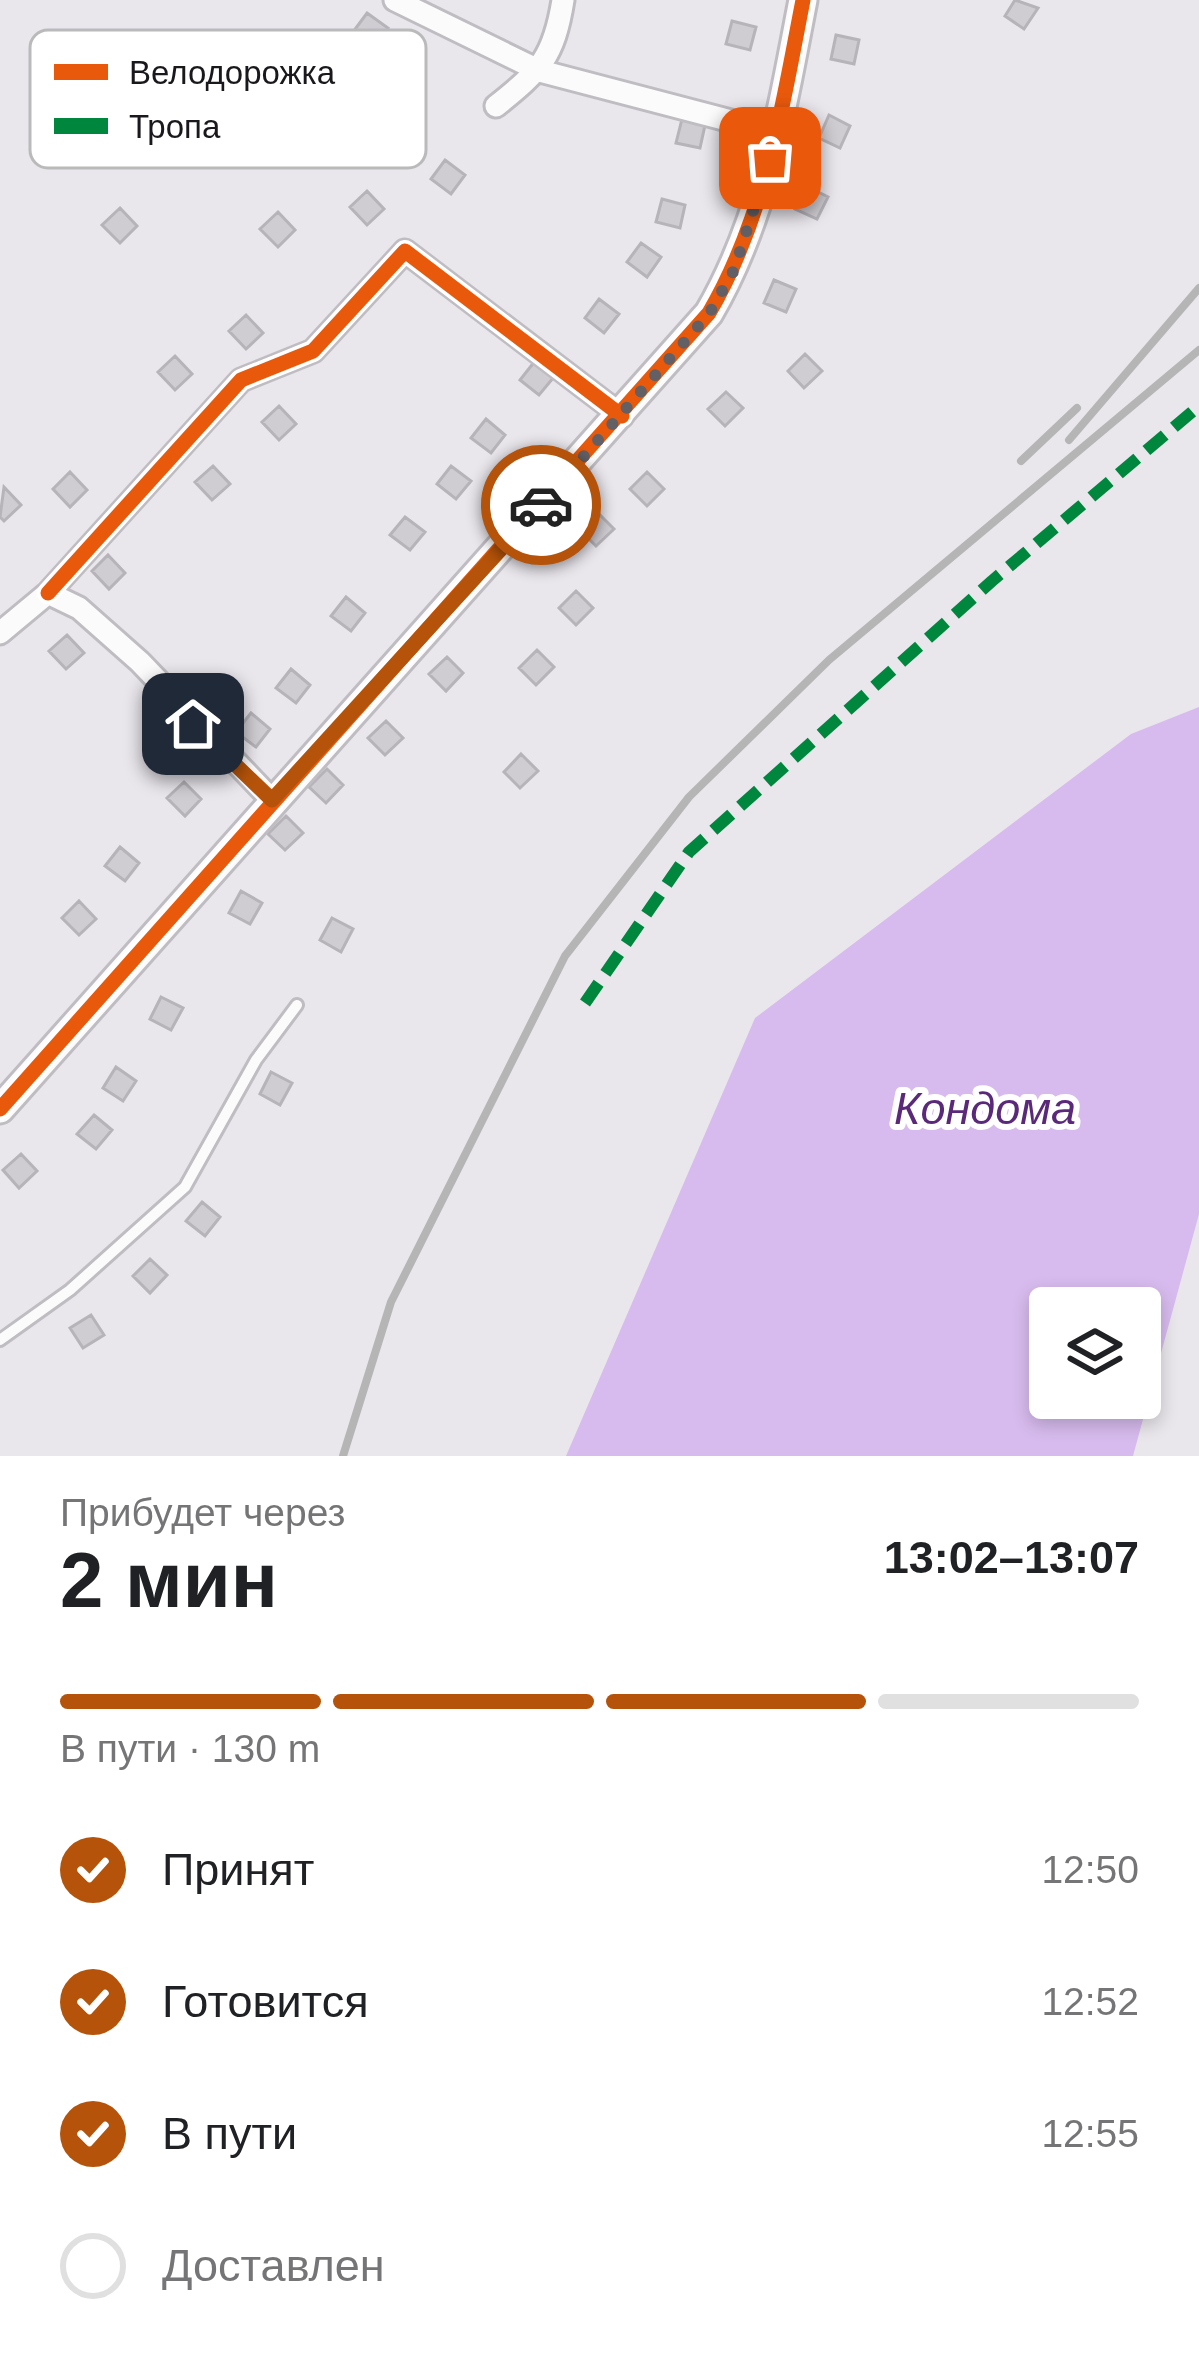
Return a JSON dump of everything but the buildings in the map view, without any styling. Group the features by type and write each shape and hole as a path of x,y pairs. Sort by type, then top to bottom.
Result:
{"street":[{"path":"395,0 540,71 777,133"},
{"path":"496,106 540,71 556,39 563,0"},
{"path":"0,1109 694,332 734,270 777,133 803,0"},
{"path":"0,633 48,593 241,380 314,351 405,251 622,416"},
{"path":"48,593 79,608 140,662 272,800"}],"lane":[{"path":"0,1340 70,1290 185,1187 256,1060 298,1006"}],"water":[{"name":"Кондома","path":"1199,707 1199,1214 1161,1353 1161,1287 1029,1287 1029,1419 1143,1419 1133,1456 566,1456 755,1018 1131,734"}],"railway":[{"path":"1069,440 1199,288"},
{"path":"343,1456 391,1302 565,956 689,797 829,660 1199,350"},
{"path":"1021,461 1077,408"}],"marked path":[{"path":"585,1003 689,852 992,581 1199,406"}],"cycle path":[{"path":"0,1109 709,313 758,200 803,0"},
{"path":"48,593 241,380 313,351 405,251 622,416"}],"way so far":[{"path":"541,505 709,314 734,270 770,158"}],"route":[{"path":"193,724 272,800 541,505"}]}
